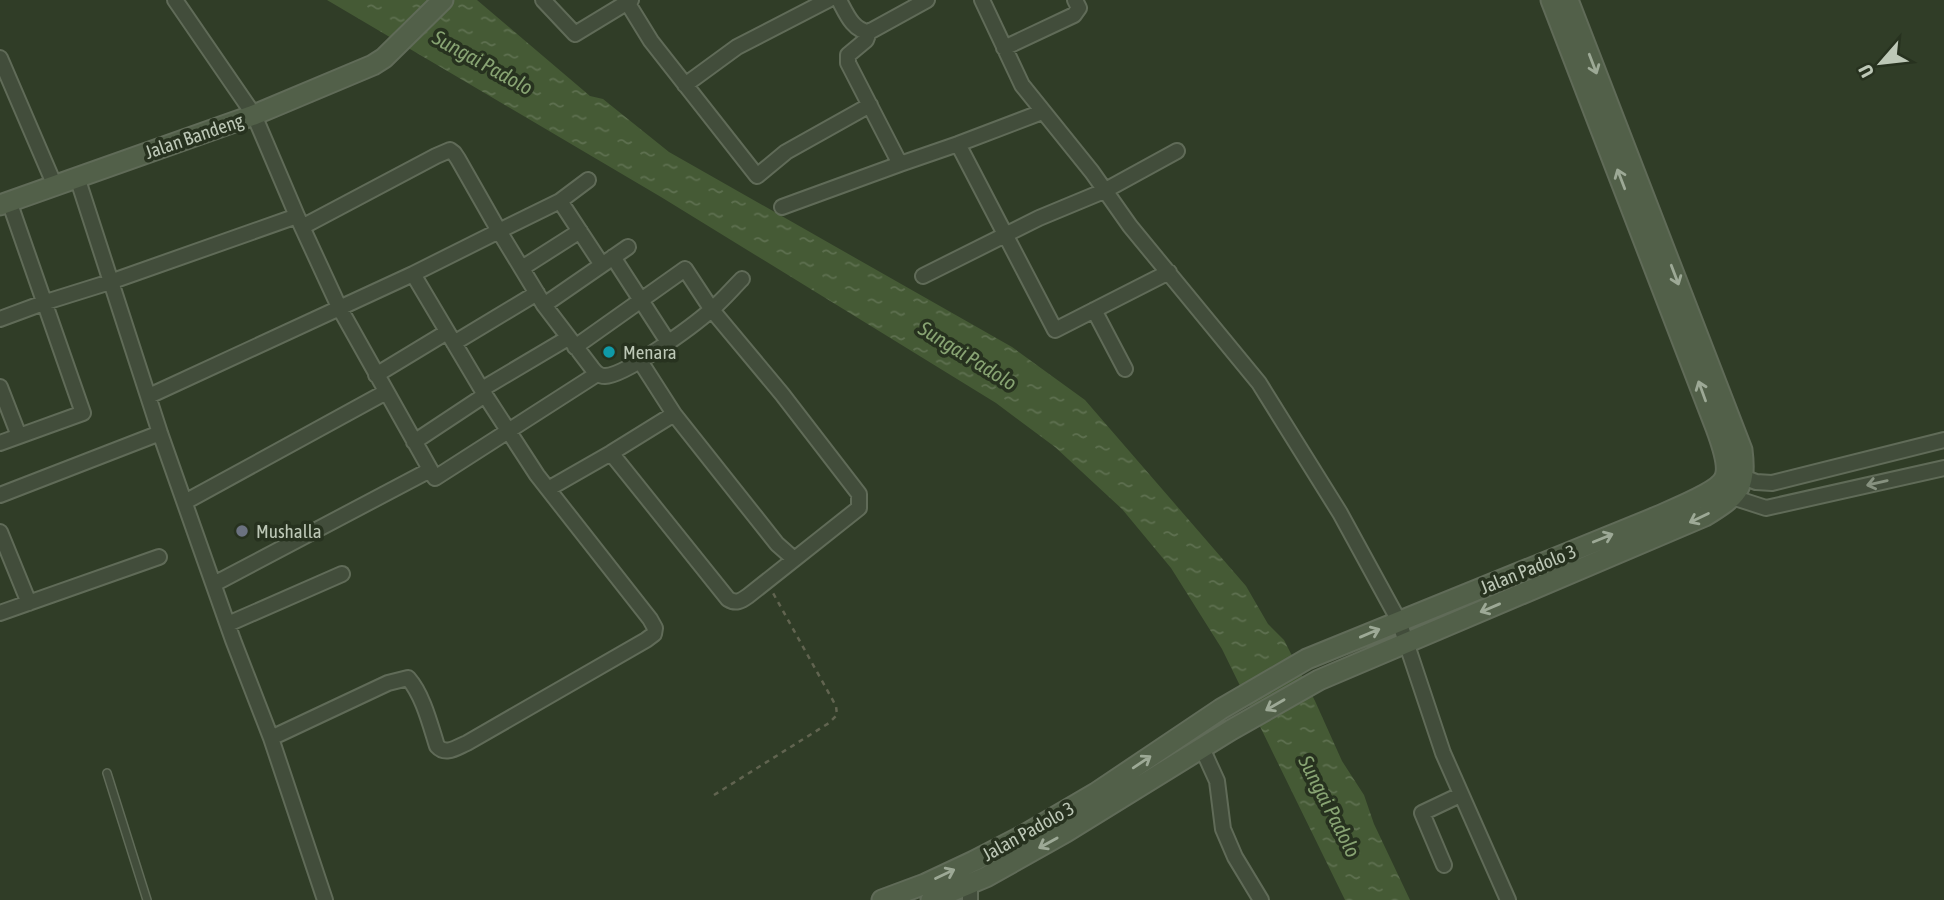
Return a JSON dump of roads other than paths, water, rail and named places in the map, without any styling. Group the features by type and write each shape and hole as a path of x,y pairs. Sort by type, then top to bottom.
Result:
{"street":[{"path":"175,0 254,115 339,307 435,478 597,374"},
{"name":"Jalan Bandeng","path":"5,203 254,115 373,65 384,58 443,0"},
{"path":"543,0 575,34 629,1 651,41 757,176 786,152 870,105"},
{"path":"685,85 737,47 828,0"},
{"path":"839,0 860,31 869,32 928,0"},
{"path":"982,0 1022,85 1092,172 1130,226 1259,383 1340,513 1399,621 1443,753 1508,900"},
{"path":"1004,48 1074,15 1079,8 1075,0"},
{"name":"Jalan Padolo 3","path":"882,900 925,884 1026,834 1096,793 1221,709 1307,659 1399,621 1658,526 1705,516 1732,497 1745,473 1742,450 1695,348 1551,0"},
{"name":"Jalan Padolo 3","path":"931,900 970,892 986,877 1066,832 1231,730 1318,680 1408,643 1658,526 1718,486 1726,477 1722,447 1695,348 1568,0"},
{"path":"869,32 866,40 848,55 848,63 900,163"},
{"path":"0,58 55,186"},
{"path":"782,207 1042,112"},
{"path":"958,144 1055,330 1169,272"},
{"path":"0,320 46,302 299,221 450,150 458,159 540,299 597,374 615,374 640,361 712,310 742,279"},
{"path":"923,276 1039,218 1104,191 1177,151"},
{"path":"77,177 160,433 271,738 325,900"},
{"path":"149,396 412,274 559,201 588,180"},
{"path":"559,201 580,231 641,299 668,342"},
{"path":"0,443 83,413 46,302 5,203"},
{"path":"522,268 580,231"},
{"path":"376,375 451,337 540,299 628,247"},
{"path":"414,442 484,392 572,343 685,269 712,310 782,394 859,494 859,508 740,602 734,602 728,599 611,453"},
{"path":"271,738 388,684 408,678 438,746 446,752 467,743 654,634 655,628 650,620 548,489 509,432 412,274"},
{"path":"1094,310 1125,369"},
{"path":"640,361 674,414 776,544 794,559"},
{"path":"0,387 19,436"},
{"path":"185,502 386,392"},
{"path":"548,489 674,414"},
{"path":"0,495 160,433"},
{"path":"1743,477 1756,482 1772,483 1944,440"},
{"path":"1732,497 1766,508 1944,468"},
{"path":"214,584 430,470"},
{"path":"0,532 29,603"},
{"path":"0,613 159,557"},
{"path":"228,624 342,574"},
{"path":"1202,748 1217,781 1223,829 1235,856 1261,900"},
{"path":"1444,865 1422,813 1460,795"}],"lane":[{"path":"107,773 147,900"}],"water":[{"name":"Sungai Padolo","path":"327,0 477,0 590,96 603,99 669,152 1012,347 1085,400 1246,586 1268,624 1284,640 1342,761 1364,795 1374,824 1410,900 1345,900 1222,649 1171,568 1122,509 1055,447 996,403 661,197"}],"place":[{"name":"Menara","path":"609,352"},
{"name":"Mushalla","path":"242,531"}]}
